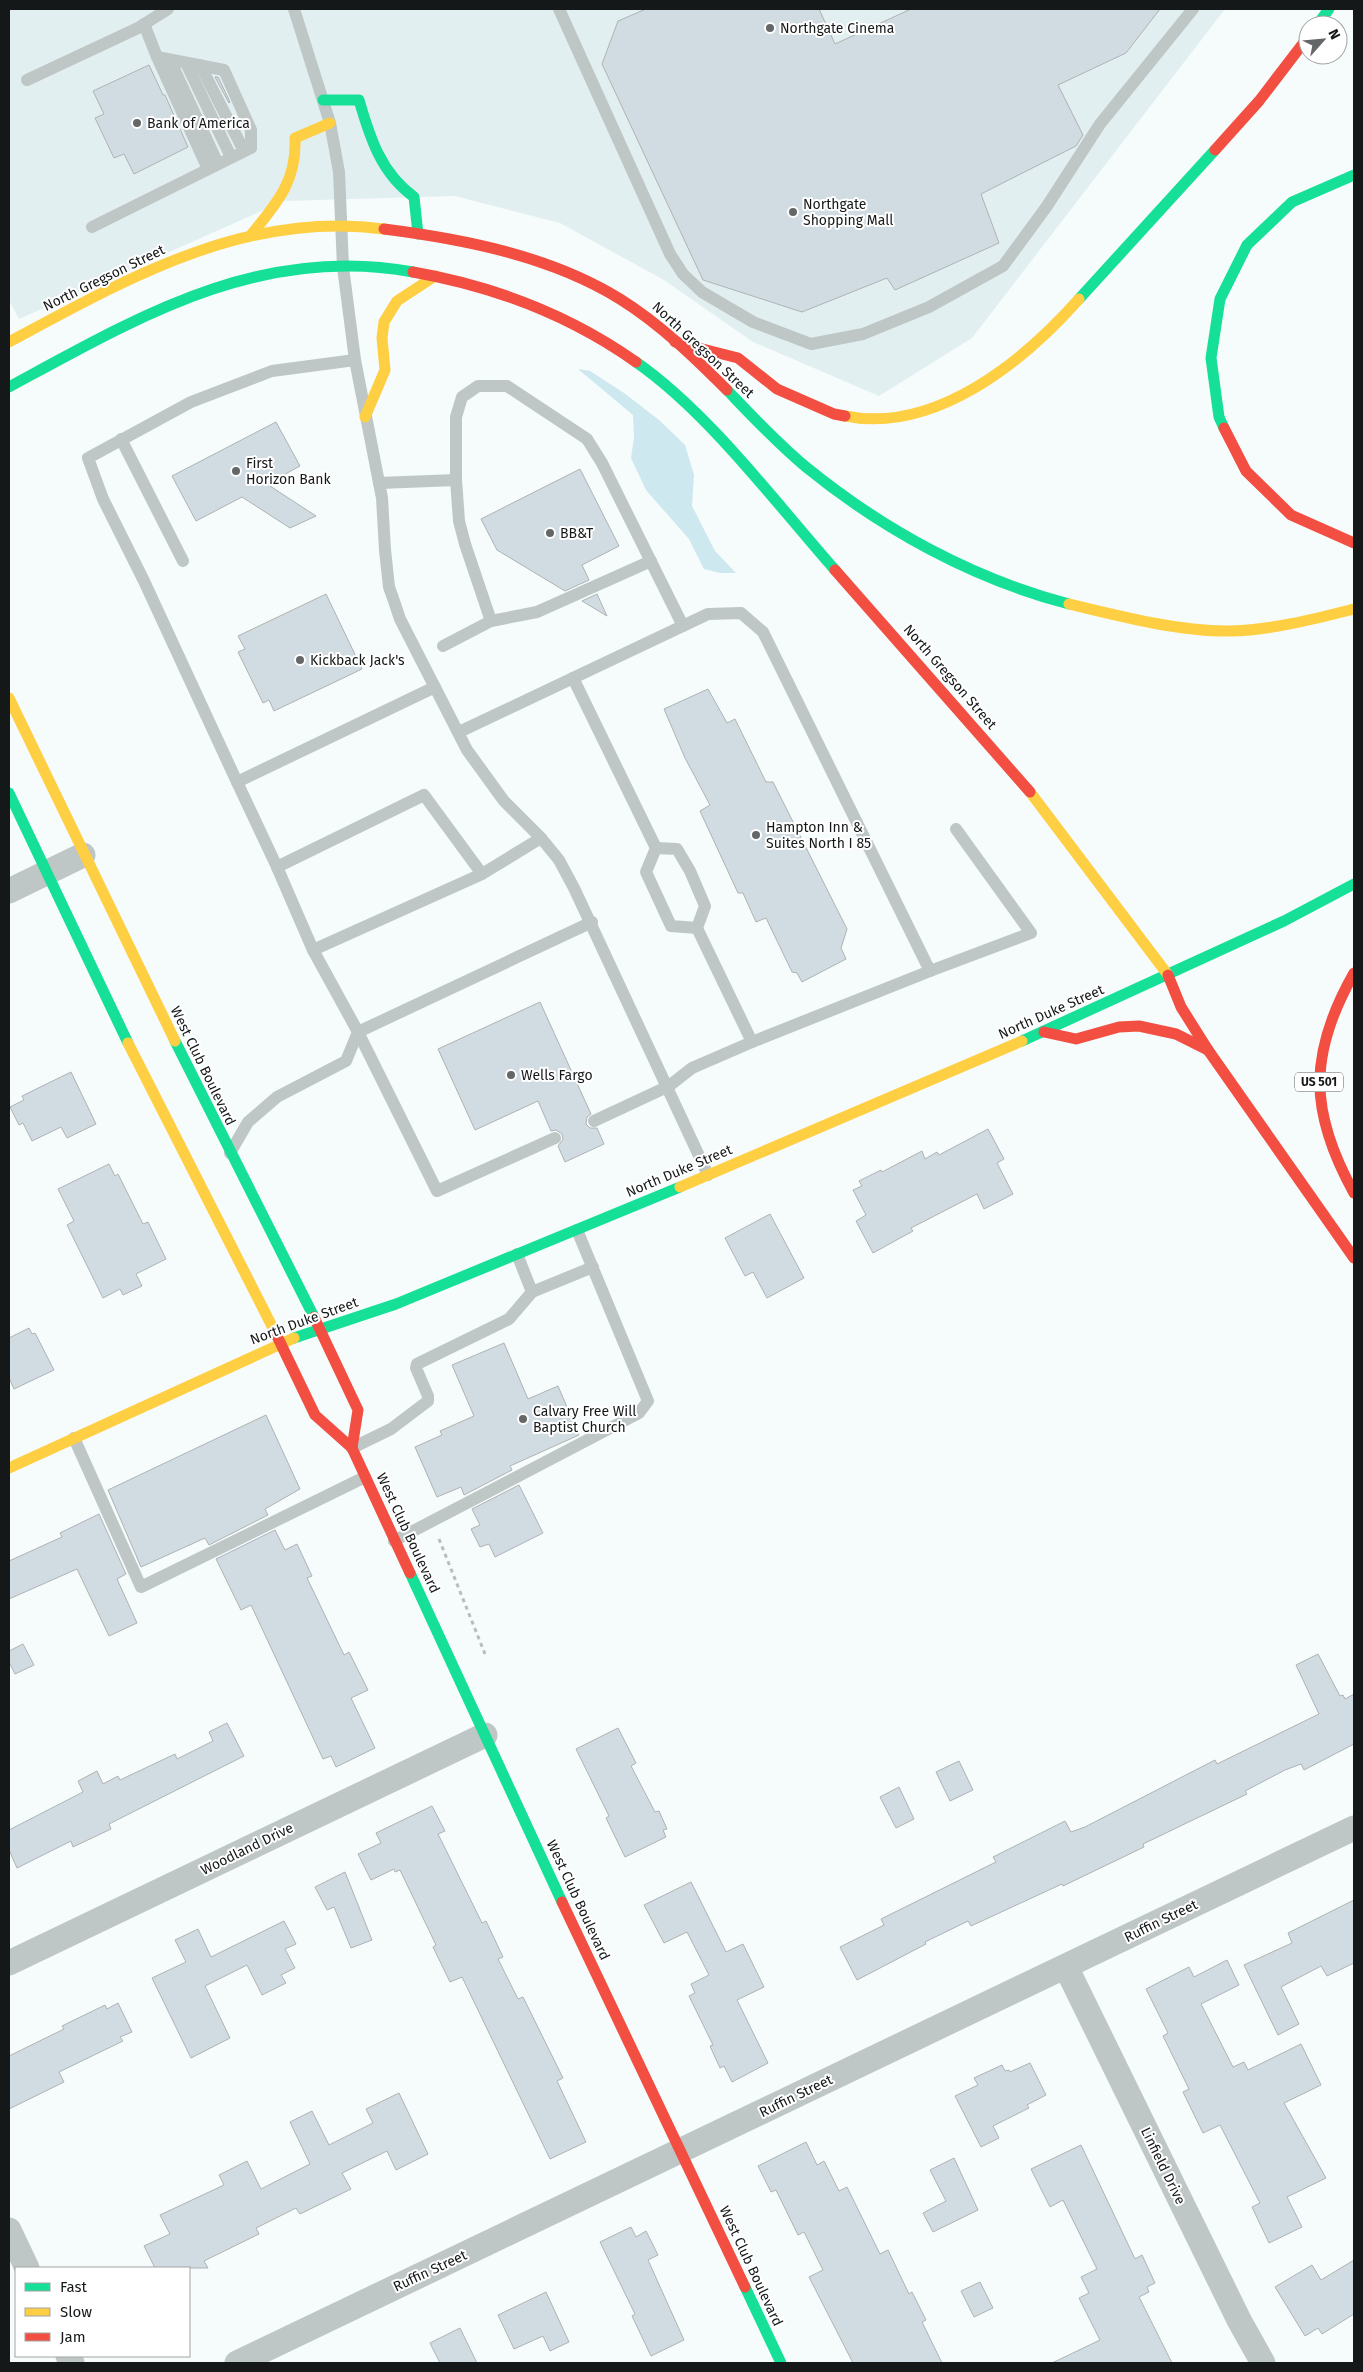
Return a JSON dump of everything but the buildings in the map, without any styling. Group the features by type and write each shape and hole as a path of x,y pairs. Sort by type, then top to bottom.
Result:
{"main road":[{"path":"676,342 738,358 777,389 834,414 859,419 886,419 922,413 955,399 985,382 1056,325 1260,101 1298,50"},
{"path":"323,100 359,100 380,159 392,180 414,197 418,234"},
{"path":"251,235 287,188 297,155 295,138 330,123"},
{"path":"1354,175 1330,181 1295,199 1266,224 1241,255 1223,291 1216,316 1211,373 1215,405 1226,439 1242,468 1264,494 1291,517 1327,536 1354,543"},
{"name":"North Gregson Street","path":"9,342 131,279 209,248 251,235 300,227 342,224 418,234 504,251 593,285 641,312 676,342 804,465 854,504 904,536 992,578 1038,595 1122,617 1229,631 1281,624 1354,610"},
{"name":"North Gregson Street","path":"9,387 147,314 223,285 267,273 301,268 343,267 410,270 484,288 544,308 617,348 701,417 1003,760 1110,896 1168,975 1181,1007 1208,1050 1354,1258"},
{"path":"365,417 385,370 382,338 384,322 397,302 435,276"},
{"name":"West Club Boulevard","path":"9,698 83,855 230,1153 322,1330 358,1410 352,1448"},
{"name":"West Club Boulevard","path":"9,793 48,872 101,988 315,1415 352,1448 781,2363"},
{"name":"North Duke Street","path":"9,1468 280,1343 396,1304 577,1230 1044,1032 1284,921 1354,884"},
{"name":"US 501","path":"1354,973 1338,997 1326,1028 1319,1078 1321,1107 1328,1139 1344,1177 1354,1193"},
{"path":"1044,1032 1076,1039 1119,1027 1139,1026 1176,1034 1208,1050"}],"street":[{"path":"9,891 83,855"},
{"name":"Woodland Drive","path":"9,1963 486,1735"},
{"name":"Ruffin Street","path":"237,2363 1354,1828"},
{"name":"Linfield Drive","path":"1066,1967 1239,2320 1263,2363"},
{"path":"9,2230 27,2267"}],"lane":[{"path":"28,80 144,24 168,9"},
{"path":"294,9 330,123 339,172 343,267 355,360 382,498 389,587 400,618 435,687 483,774 504,801 541,838 559,860 592,922 669,1086 708,1175"},
{"path":"559,9 670,254 683,274 702,292 753,322 811,344 864,334 929,308 1003,266 1047,206 1100,124 1193,9"},
{"path":"144,24 157,57 213,167"},
{"path":"92,227 250,148 251,130 224,70 157,57"},
{"path":"170,60 213,167"},
{"path":"186,63 231,158"},
{"path":"200,65 244,151"},
{"path":"355,360 272,371 191,402 88,458 103,498 278,867 313,950 358,1032 437,1191 555,1138"},
{"path":"492,621 464,544 459,521 456,480 456,417 462,397 478,386 507,386 587,439 602,463 684,626"},
{"path":"121,439 183,560"},
{"path":"379,483 456,480"},
{"path":"444,646 492,621 537,612 651,561"},
{"path":"459,732 708,614 742,613 763,632 930,971"},
{"path":"573,678 656,848 646,872 671,926 697,928"},
{"path":"237,782 435,687"},
{"path":"278,867 424,795 482,874"},
{"path":"594,1120 669,1086 692,1068 752,1042 1031,933 956,829"},
{"path":"313,950 482,874 541,838"},
{"path":"656,848 677,849 690,871 705,906 697,928 752,1042"},
{"path":"230,1153 248,1122 277,1097 346,1060 358,1032 592,922"},
{"path":"394,1541 639,1413 648,1401 577,1230"},
{"path":"517,1254 532,1292"},
{"path":"352,1448 391,1429 428,1401 428,1396 416,1368 417,1364 509,1320 532,1292 593,1267"},
{"path":"74,1438 141,1587 366,1477"}],"path":[{"path":"431,1520 486,1654"}],"shaded area":[{"name":"Northgate Shopping Mall","path":"9,9 1225,9 972,338 879,396 753,342 664,280 560,223 455,196 284,201 19,319 9,300"},
{"path":"578,369 590,371 624,393 659,420 685,445 694,475 692,506 715,551 736,573 720,573 704,569 689,539 646,490 631,458 634,437 633,415"}],"traffic: fast":[{"path":"1324,15 1329,9"},
{"path":"323,100 359,100 378,154 393,177 414,197 418,234"},
{"path":"1079,299 1215,150"},
{"path":"1224,428 1219,417 1211,358 1220,299 1247,245 1292,202 1354,175"},
{"path":"9,387 153,312 202,293 252,278 303,268 357,266 413,272"},
{"path":"636,362 689,406 715,432 835,570"},
{"path":"727,390 775,439 806,467 835,490 897,531 964,566 998,581 1069,604"},
{"path":"9,793 128,1043"},
{"path":"1022,1041 1284,921 1354,884"},
{"path":"175,1041 314,1317"},
{"path":"294,1338 396,1304 680,1187"},
{"path":"410,1573 562,1902"},
{"path":"745,2287 781,2363"}],"traffic: slow":[{"path":"251,235 284,191 293,167 295,138 330,123"},
{"path":"9,342 98,295 143,274 189,255 236,240 284,230 333,226 384,229"},
{"path":"365,417 385,370 382,338 384,322 397,301 435,276"},
{"path":"845,416 879,419 912,414 944,404 975,388 1004,368 1057,323 1079,299"},
{"path":"1069,604 1171,626 1212,631 1246,630 1277,626 1354,609"},
{"path":"9,698 175,1041"},
{"path":"1030,792 1168,975"},
{"path":"680,1187 1022,1041"},
{"path":"128,1043 277,1336"},
{"path":"9,1468 294,1338"}],"traffic: jam":[{"path":"1215,150 1259,101 1298,50"},
{"path":"384,229 444,238 506,252 565,271 593,284 620,299 663,330 727,390"},
{"path":"413,272 472,285 529,304 584,330 636,362"},
{"path":"675,342 738,358 777,389 834,414 845,416"},
{"path":"1224,428 1246,471 1291,515 1354,543"},
{"path":"835,570 1030,792"},
{"path":"1354,973 1339,1002 1328,1030 1322,1057 1320,1083 1322,1109 1329,1136 1339,1164 1354,1193"},
{"path":"1168,975 1181,1007 1208,1050 1354,1258"},
{"path":"1044,1032 1076,1039 1119,1027 1139,1026 1176,1034 1208,1050"},
{"path":"314,1317 358,1410 352,1448"},
{"path":"277,1336 315,1415 352,1448 410,1573"},
{"path":"562,1902 745,2287"}],"place":[{"name":"Northgate Cinema","path":"770,28"},
{"name":"Bank of America","path":"137,123"},
{"name":"Northgate Shopping Mall","path":"793,212"},
{"name":"First Horizon Bank","path":"236,471"},
{"name":"BB&T","path":"550,533"},
{"name":"Kickback Jack's","path":"300,660"},
{"name":"Hampton Inn & Suites North I 85","path":"756,835"},
{"name":"Wells Fargo","path":"511,1075"},
{"name":"Calvary Free Will Baptist Church","path":"523,1419"}]}
